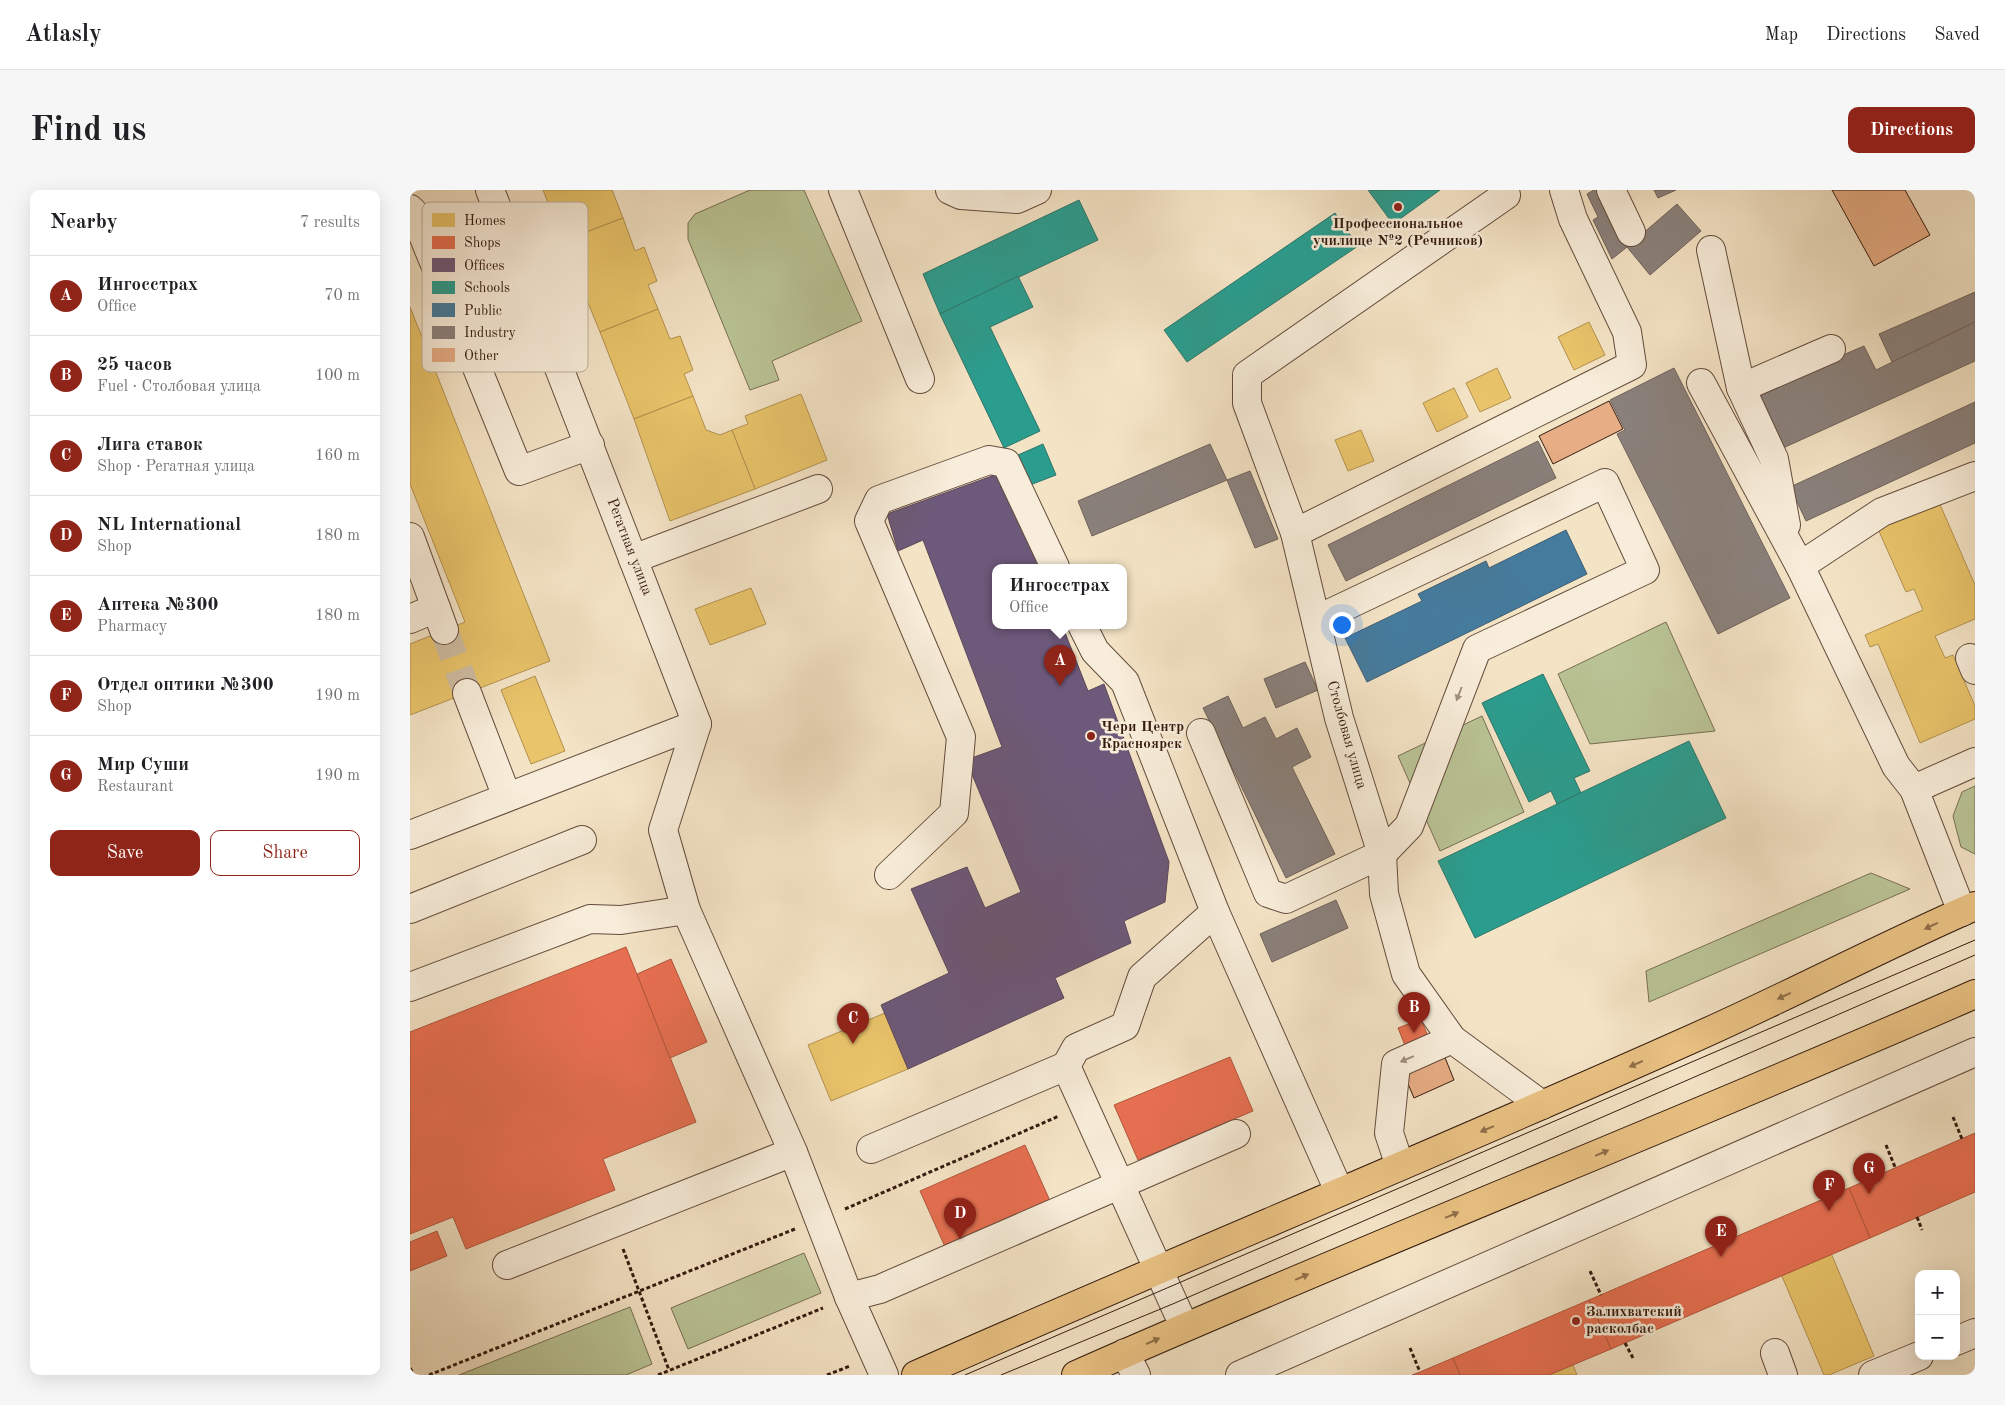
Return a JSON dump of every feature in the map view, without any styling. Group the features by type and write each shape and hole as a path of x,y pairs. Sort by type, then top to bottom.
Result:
{"highway":[{"path":"916,1375 1159,1268 1688,1041 1969,909"},
{"path":"1076,1375 1130,1364 1184,1326 1714,1106 1975,994"}],"street":[{"name":"Регатная улица","path":"490,190 495,202"},
{"path":"843,190 920,379"},
{"path":"950,190 961,195 1017,199 1037,190"},
{"path":"1295,533 1632,365 1627,332 1573,219 1564,190"},
{"path":"1611,190 1631,232"},
{"name":"Столбовая улица","path":"1506,195 1247,375 1247,402 1254,427 1295,533 1339,718 1382,854 1384,894 1406,974 1452,1040 1542,1105"},
{"path":"410,209 414,213 422,233"},
{"path":"1711,250 1741,388 1774,459 1796,559"},
{"path":"1741,388 1831,349"},
{"path":"479,372 519,471 590,445"},
{"name":"Регатная улица","path":"561,372 697,724"},
{"path":"1701,383 1796,559 1896,766 1914,789 1969,909"},
{"path":"888,875 954,813 961,737 869,521 879,500 989,460 1006,463 1054,564"},
{"path":"1796,559 1882,512 1975,476"},
{"path":"1200,733 1268,893 1286,899 1382,854 1408,826 1477,649 1645,570 1605,483 1316,620"},
{"path":"633,559 818,488"},
{"path":"410,537 440,619 410,618"},
{"path":"1084,629 1094,651 1125,682 1215,912 1339,1191"},
{"path":"467,693 507,797"},
{"path":"410,835 507,797 552,767 697,724"},
{"path":"697,724 663,830 686,910 793,1152 849,1297 884,1375"},
{"path":"1914,789 1975,762"},
{"path":"410,909 582,840"},
{"path":"410,987 590,919 622,920 686,910"},
{"path":"871,1149 1066,1066 1076,1048 1125,1026 1142,977 1215,912"},
{"path":"1400,1166 1389,1133 1396,1064 1452,1040"},
{"path":"1240,1375 1975,1052"},
{"path":"1066,1066 1184,1326"},
{"path":"849,1297 880,1288 1236,1134"},
{"path":"507,1265 793,1152"},
{"path":"1960,1339 1975,1333"},
{"path":"1873,1375 1915,1358"}],"path":[{"path":"428,1375 819,1219 1083,1105"},
{"path":"1953,1117 1962,1138"},
{"path":"1886,1145 1896,1167"},
{"path":"1917,1217 1922,1230"},
{"path":"613,1223 669,1370"},
{"path":"1590,1270 1601,1295"},
{"path":"658,1375 849,1297"},
{"path":"1625,1344 1633,1358"},
{"path":"1410,1348 1420,1372"},
{"path":"410,1368 414,1375"}],"green space":[{"path":"750,190 804,190 862,321 772,361 779,380 750,390 688,239 688,223 695,214"},
{"path":"1666,622 1715,731 1590,744 1558,674"},
{"path":"1482,716 1524,812 1440,851 1398,756"},
{"path":"1975,786 1975,854 1961,847 1953,816 1962,792"},
{"path":"1871,873 1910,889 1649,1002 1646,971"},
{"path":"804,1253 821,1293 688,1349 671,1308"},
{"path":"630,1307 652,1364 626,1375 459,1375"}],"building: Homes":[{"path":"543,190 612,190 623,218 588,231 588,202 548,202"},
{"path":"623,218 635,251 644,247 657,281 648,285 658,309 600,332 588,302 588,231"},
{"path":"410,307 422,337 422,372 436,372 550,661 410,715 410,644 465,622 410,484"},
{"path":"658,309 670,339 680,336 693,370 684,374 693,396 634,419 600,332"},
{"path":"1589,322 1605,355 1574,370 1558,337"},
{"path":"1497,368 1511,398 1480,412 1466,383"},
{"path":"1454,388 1468,417 1437,432 1423,403"},
{"path":"801,394 827,460 755,489 732,430 748,424 745,416"},
{"path":"693,396 706,430 720,435 732,430 755,489 670,521 634,419"},
{"path":"1361,430 1374,461 1348,471 1335,440"},
{"path":"1939,502 1975,585 1975,619 1935,636 1945,658 1953,655 1975,706 1975,719 1920,743 1878,644 1870,647 1865,635 1923,610 1914,589 1906,592 1878,529"},
{"path":"751,588 766,624 710,645 695,609"},
{"path":"535,676 565,751 531,764 501,690"},
{"path":"885,1013 908,1069 831,1101 808,1045"},
{"path":"1831,1253 1874,1356 1829,1375 1824,1375 1781,1274"},
{"path":"1573,1365 1577,1375 1549,1375"}],"building: Shops":[{"path":"626,947 696,1122 603,1159 615,1190 466,1249 453,1217 410,1234 410,1032"},
{"path":"671,959 707,1042 670,1058 637,974"},
{"path":"1421,1019 1429,1039 1406,1048 1398,1028"},
{"path":"1230,1057 1253,1111 1138,1160 1114,1105"},
{"path":"1975,1133 1975,1192 1870,1238 1849,1188"},
{"path":"1025,1145 1051,1203 946,1249 920,1191"},
{"path":"1849,1188 1870,1238 1611,1349 1589,1300"},
{"path":"437,1231 447,1256 410,1271 410,1242"},
{"path":"1589,1300 1611,1349 1549,1375 1460,1375 1453,1358"},
{"path":"1453,1358 1460,1375 1412,1375 1420,1372"}],"building: Offices":[{"path":"1003,472 1039,564 992,564 992,629 1064,629 1088,691 1104,684 1169,862 1165,902 1124,921 1131,943 1055,978 1064,998 908,1069 881,1005 949,973 911,889 967,867 985,908 1021,892 966,760 1002,747 923,540 898,551 887,514"}],"building: Schools":[{"name":"Профессиональное училище Nº2 (Речников)","path":"1368,190 1440,190 1393,224"},
{"path":"1079,200 1098,240 940,314 923,274"},
{"path":"1335,213 1358,246 1187,362 1164,330"},
{"path":"1018,276 1033,307 990,327 1040,431 1004,448 940,314"},
{"path":"1043,444 1056,475 1030,485 1018,455"},
{"path":"1543,674 1590,771 1574,778 1581,793 1557,804 1551,791 1529,802 1482,703"},
{"path":"1689,741 1726,818 1475,938 1438,861"}],"building: Public":[{"path":"1566,530 1587,574 1367,682 1345,638 1422,601 1418,594 1486,561 1489,568"}],"building: Industry":[{"path":"1594,190 1600,190 1627,247 1612,259 1593,220 1598,217 1587,194"},
{"path":"1654,190 1676,190 1658,198"},
{"path":"1677,204 1701,231 1650,275 1627,247"},
{"path":"1975,292 1975,322 1892,362 1879,334"},
{"path":"1975,322 1975,361 1783,448 1756,392 1864,346 1876,370"},
{"path":"1674,368 1790,598 1718,634 1617,434 1625,430 1610,400"},
{"path":"1975,402 1975,443 1806,521 1790,487"},
{"path":"1538,441 1556,478 1346,581 1328,545"},
{"path":"1210,444 1227,480 1092,536 1078,501"},
{"path":"1250,471 1278,539 1255,548 1227,480"},
{"path":"1305,662 1318,690 1276,708 1264,679"},
{"path":"1228,696 1243,728 1265,717 1276,739 1297,728 1311,757 1292,767 1335,854 1286,878 1203,708"},
{"path":"1336,900 1348,928 1272,962 1260,934"}],"building: Other":[{"path":"1832,190 1905,190 1930,235 1874,266"},
{"path":"1609,401 1623,429 1553,464 1539,436"},
{"path":"1444,1055 1454,1080 1414,1098 1403,1072"}],"tunnel":[{"path":"444,630 467,693"}],"tram line":[{"path":"965,1375 1975,940"},
{"path":"1001,1375 1175,1303 1975,955"}],"place":[{"name":"Профессиональное училище Nº2 (Речников)","path":"1398,207"},
{"name":"Ингосстрах","path":"1060,686"},
{"name":"Чери Центр Красноярск","path":"1091,736"},
{"name":"25 часов","path":"1414,1033"},
{"name":"Лига ставок","path":"853,1044"},
{"name":"Мир Суши","path":"1869,1194"},
{"name":"Отдел оптики №300","path":"1829,1211"},
{"name":"NL International","path":"960,1239"},
{"name":"Аптека №300","path":"1721,1257"},
{"name":"Залихватский расколбас","path":"1576,1321"}]}
